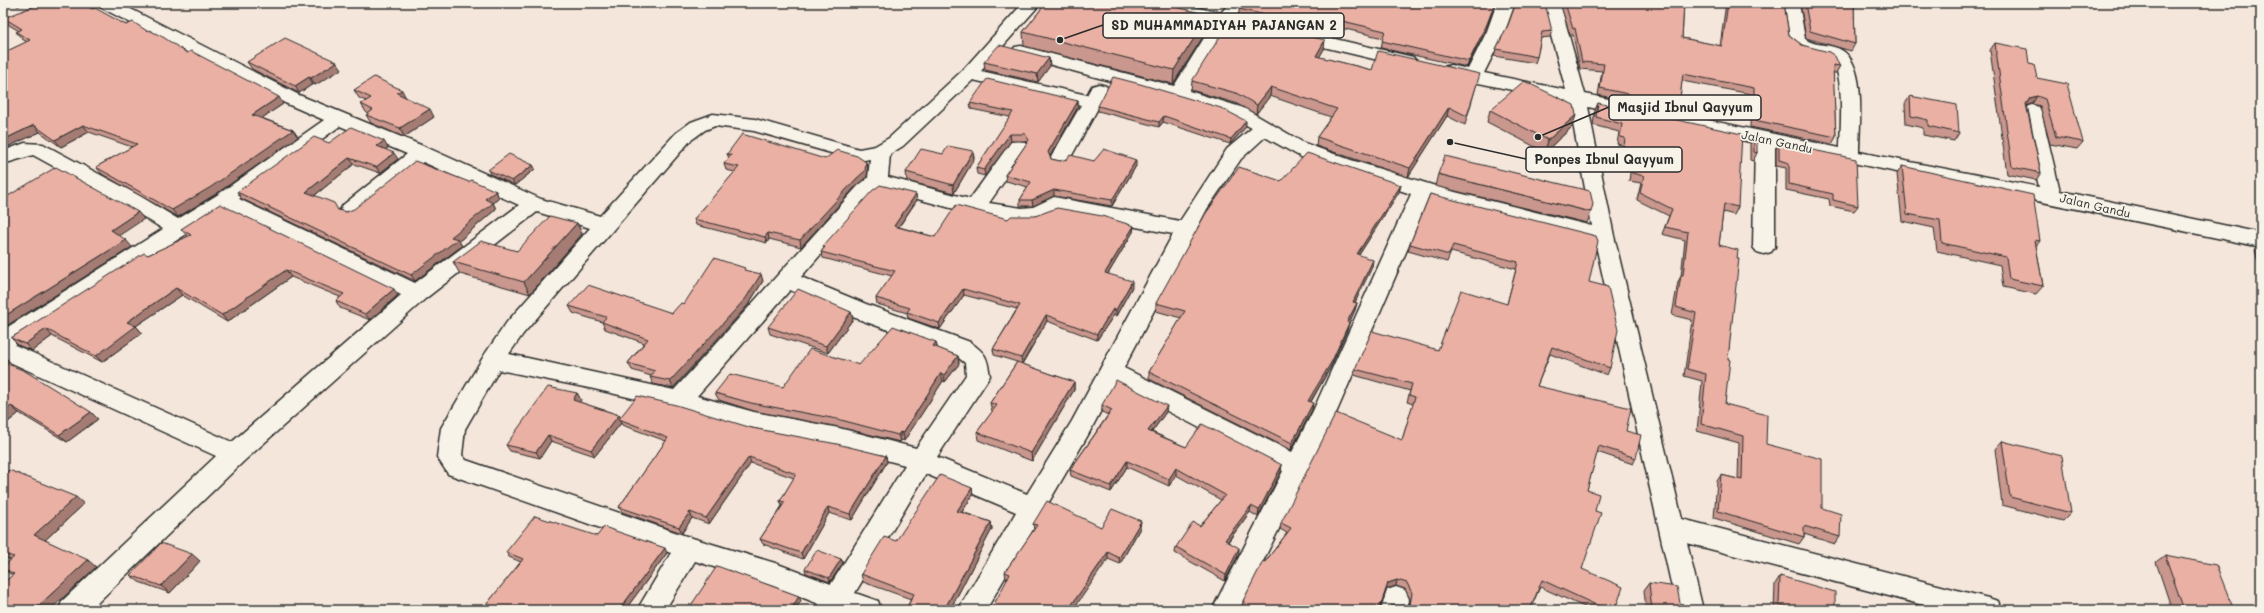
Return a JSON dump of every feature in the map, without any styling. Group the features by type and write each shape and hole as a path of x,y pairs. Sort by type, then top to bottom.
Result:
{"street":[{"path":"106,3 292,99 421,153 534,204 604,225"},
{"path":"868,610 833,604 689,548 458,467 449,457 453,428 493,360 515,328 683,137 698,126 713,120 755,125 859,155 880,151 896,142 969,74 1032,3"},
{"name":"Jalan Gandu","path":"1154,3 1473,76 1848,157 2051,196 2261,240"},
{"path":"1178,94 1226,19 1238,3"},
{"path":"1473,76 1498,26 1506,3"},
{"path":"1551,3 1576,98 1604,236 1690,610"},
{"path":"1790,3 1796,41 1799,44 1834,54 1841,58 1844,64 1850,92 1848,157"},
{"path":"996,44 1228,108 1265,127 1305,151 1422,191 1604,236"},
{"path":"969,74 1093,102"},
{"path":"1060,158 1108,75"},
{"path":"2032,112 2051,196"},
{"path":"3,341 224,200 338,119"},
{"path":"971,610 1080,428 1188,230 1198,207 1234,154 1265,127"},
{"path":"1764,248 1765,139"},
{"path":"976,206 1018,147"},
{"path":"3,158 25,149 36,149 133,201 178,229"},
{"path":"679,400 865,191 878,181 880,151"},
{"path":"350,210 421,153"},
{"path":"878,181 1013,214 1034,214 1054,204 1188,230"},
{"path":"1225,610 1298,467 1422,191"},
{"path":"224,200 417,293"},
{"path":"72,610 235,454 417,293 534,204"},
{"path":"786,280 858,310 962,348 976,359 978,376 921,461 833,604"},
{"path":"3,350 235,454"},
{"path":"493,360 594,380 679,400 754,422 839,438 910,456 1032,508"},
{"path":"1110,371 1298,467"},
{"path":"1670,527 1988,610"},
{"path":"650,610 689,548"}],"building":[{"path":"42,3 83,3 92,9 95,8 126,25 133,22 147,31 149,30 163,37 187,53 191,51 279,97 252,115 293,130 211,187 172,210 96,167 137,144 83,125 55,140 34,125 3,140 3,53 30,40 16,32 22,29 4,18"},
{"path":"1046,3 1174,3 1172,6 1209,15 1174,70 1023,32"},
{"path":"1244,3 1495,3 1487,24 1469,61 1382,41 1385,31 1338,20 1332,30 1239,9"},
{"path":"1516,3 1545,3 1552,31 1542,32 1537,57 1496,49 1508,25"},
{"path":"1565,3 1684,3 1682,38 1722,46 1728,3 1784,3 1789,35 1802,45 1829,52 1835,56 1840,66 1833,65 1836,137 1754,120 1754,88 1683,74 1679,105 1600,88 1604,64 1582,62 1575,28 1573,29"},
{"path":"1805,3 1854,3 1855,44 1810,31"},
{"path":"1231,19 1325,40 1316,56 1372,70 1378,51 1480,74 1467,116 1449,107 1410,168 1317,137 1337,109 1271,87 1257,105 1236,93 1192,81"},
{"path":"285,38 337,62 295,86 247,62"},
{"path":"1995,43 2027,49 2029,64 2034,65 2037,78 2067,84 2083,142 2056,137 2045,99 2037,96 2030,98 2026,104 2041,173 2012,167"},
{"path":"999,45 1049,58 1037,74 984,62"},
{"path":"374,77 402,90 397,93 430,109 400,128 366,115 373,110 361,104 371,98 354,90"},
{"path":"1113,77 1221,108 1246,121 1231,139 1164,116 1159,122 1098,106"},
{"path":"987,79 1078,101 1048,152 1051,159 1060,161 1067,159 1070,155 1094,161 1104,149 1136,160 1112,200 1054,190 1032,200 1020,200 1031,182 1005,175 1029,140 1025,134 1010,134 984,170 976,168 1013,112 970,103"},
{"path":"1524,81 1574,105 1576,115 1548,140 1490,110"},
{"path":"1910,96 1957,105 1959,133 1928,126 1928,120 1911,116"},
{"path":"1598,103 1742,134 1738,207 1724,204 1719,245 1738,250 1737,258 1739,258 1728,359 1730,360 1725,404 1767,415 1766,444 1822,459 1822,508 1841,514 1840,537 1804,526 1804,537 1718,511 1721,475 1742,480 1743,436 1701,424 1706,374 1687,369 1696,313 1676,307 1681,275 1683,275 1688,232 1665,227 1672,209 1640,193 1644,176 1632,173 1634,158 1623,156 1625,138 1620,137 1622,124 1596,117"},
{"path":"351,127 384,141 377,146 394,153 376,167 349,158 306,192 334,203 338,210 346,212 354,209 415,161 469,182 471,180 496,191 485,199 493,203 451,237 458,239 411,275 237,192 314,137 329,143"},
{"path":"742,134 825,159 837,150 857,156 866,162 865,171 800,240 768,233 765,237 694,219 739,167 724,164 731,155 727,154"},
{"path":"1754,135 1757,136 1757,153 1754,152"},
{"path":"1779,143 1856,159 1858,206 1833,200 1833,194 1789,184 1789,163 1779,160"},
{"path":"948,146 973,151 953,185 906,172 921,149 943,154"},
{"path":"1307,153 1401,185 1357,254 1373,260 1353,302 1357,303 1347,322 1349,323 1332,361 1308,401 1313,403 1292,443 1149,372 1185,311 1156,303 1206,213 1239,167 1281,181"},
{"path":"509,154 533,165 512,181 488,170"},
{"path":"1445,156 1590,191 1593,204 1591,212 1438,174"},
{"path":"1902,166 2033,195 2040,241 2035,240 2043,286 2009,279 2006,257 1942,243 1940,220 1907,214"},
{"path":"56,167 138,212 111,230 126,240 3,317 3,199"},
{"path":"880,185 916,194 894,226 935,237 956,205 1008,219 1011,216 1035,216 1057,208 1102,216 1134,226 1105,273 1132,281 1116,310 1113,309 1097,334 1046,315 1021,358 993,349 1020,305 963,289 939,323 907,312 910,308 876,298 895,271 821,252 825,247 823,246 872,191"},
{"path":"1430,194 1596,236 1598,241 1589,282 1608,287 1618,330 1610,368 1552,347 1537,386 1631,408 1626,431 1641,435 1636,458 1599,446 1587,490 1599,494 1595,511 1601,513 1582,569 1623,587 1615,610 1607,610 1542,580 1530,610 1399,610 1391,606 1410,605 1412,593 1407,583 1397,580 1388,583 1382,601 1375,610 1241,610 1246,603 1243,601 1263,561 1265,562 1291,528 1281,523 1336,413 1402,440 1415,397 1409,395 1412,384 1355,369 1372,331 1438,350 1461,290 1507,304 1518,262 1453,245 1449,255 1410,244"},
{"path":"220,204 394,289 365,314 336,301 344,294 286,270 222,315 176,288 127,322 136,326 96,356 46,329 25,344 11,338 144,253 148,255 191,235 181,229"},
{"path":"550,216 577,223 524,282 453,262 481,241 517,251"},
{"path":"714,258 745,268 744,270 761,274 746,298 670,381 650,377 655,371 628,363 648,339 602,322 606,317 569,306 588,285 672,313 681,303 684,304"},
{"path":"798,289 851,312 826,346 768,327"},
{"path":"893,326 936,342 933,346 958,356 944,375 941,373 903,433 900,432 898,435 837,419 751,403 715,393 730,374 783,387 810,349 859,365"},
{"path":"3,362 25,371 91,412 59,435 11,406 3,413"},
{"path":"1017,362 1074,382 1031,453 977,432 997,405 990,403"},
{"path":"1116,380 1167,406 1148,431 1186,447 1202,424 1282,465 1259,510 1251,506 1225,540 1239,548 1226,575 1176,547 1193,522 1200,526 1225,495 1176,468 1169,479 1127,461 1111,486 1070,470 1112,410 1102,405"},
{"path":"548,387 577,393 573,400 619,415 591,450 548,435 536,452 506,445"},
{"path":"637,396 676,405 752,428 837,444 886,456 850,514 828,507 801,553 760,539 785,502 780,501 796,474 749,457 706,518 690,512 679,527 619,507 668,438 619,419"},
{"path":"2002,441 2062,456 2071,513 2010,497"},
{"path":"9,470 76,497 34,535 88,560 34,610 3,610 3,583 14,574 3,568 14,557 3,554 3,476"},
{"path":"940,475 972,488 957,511 991,522 944,610 909,610 906,609 914,594 861,574 884,537 896,541"},
{"path":"1047,501 1101,527 1112,509 1141,521 1119,558 1108,552 1068,610 991,610 1010,574 1005,572 1037,525 1033,524"},
{"path":"535,516 597,536 604,527 665,548 619,610 482,610 523,559 506,552"},
{"path":"161,543 192,554 161,586 130,575"},
{"path":"817,550 841,559 829,578 805,569"},
{"path":"2165,555 2216,565 2234,610 2184,610"},
{"path":"717,566 799,596 791,610 688,610"},
{"path":"1780,576 1835,592 1835,610 1796,610 1779,605"},
{"path":"1649,583 1677,587 1680,603 1683,604 1684,610 1652,610"}],"place":[{"name":"SD MUHAMMADIYAH PAJANGAN 2","path":"1060,40"},
{"name":"Masjid Ibnul Qayyum","path":"1538,137"},
{"name":"Ponpes Ibnul Qayyum","path":"1450,142"}]}
